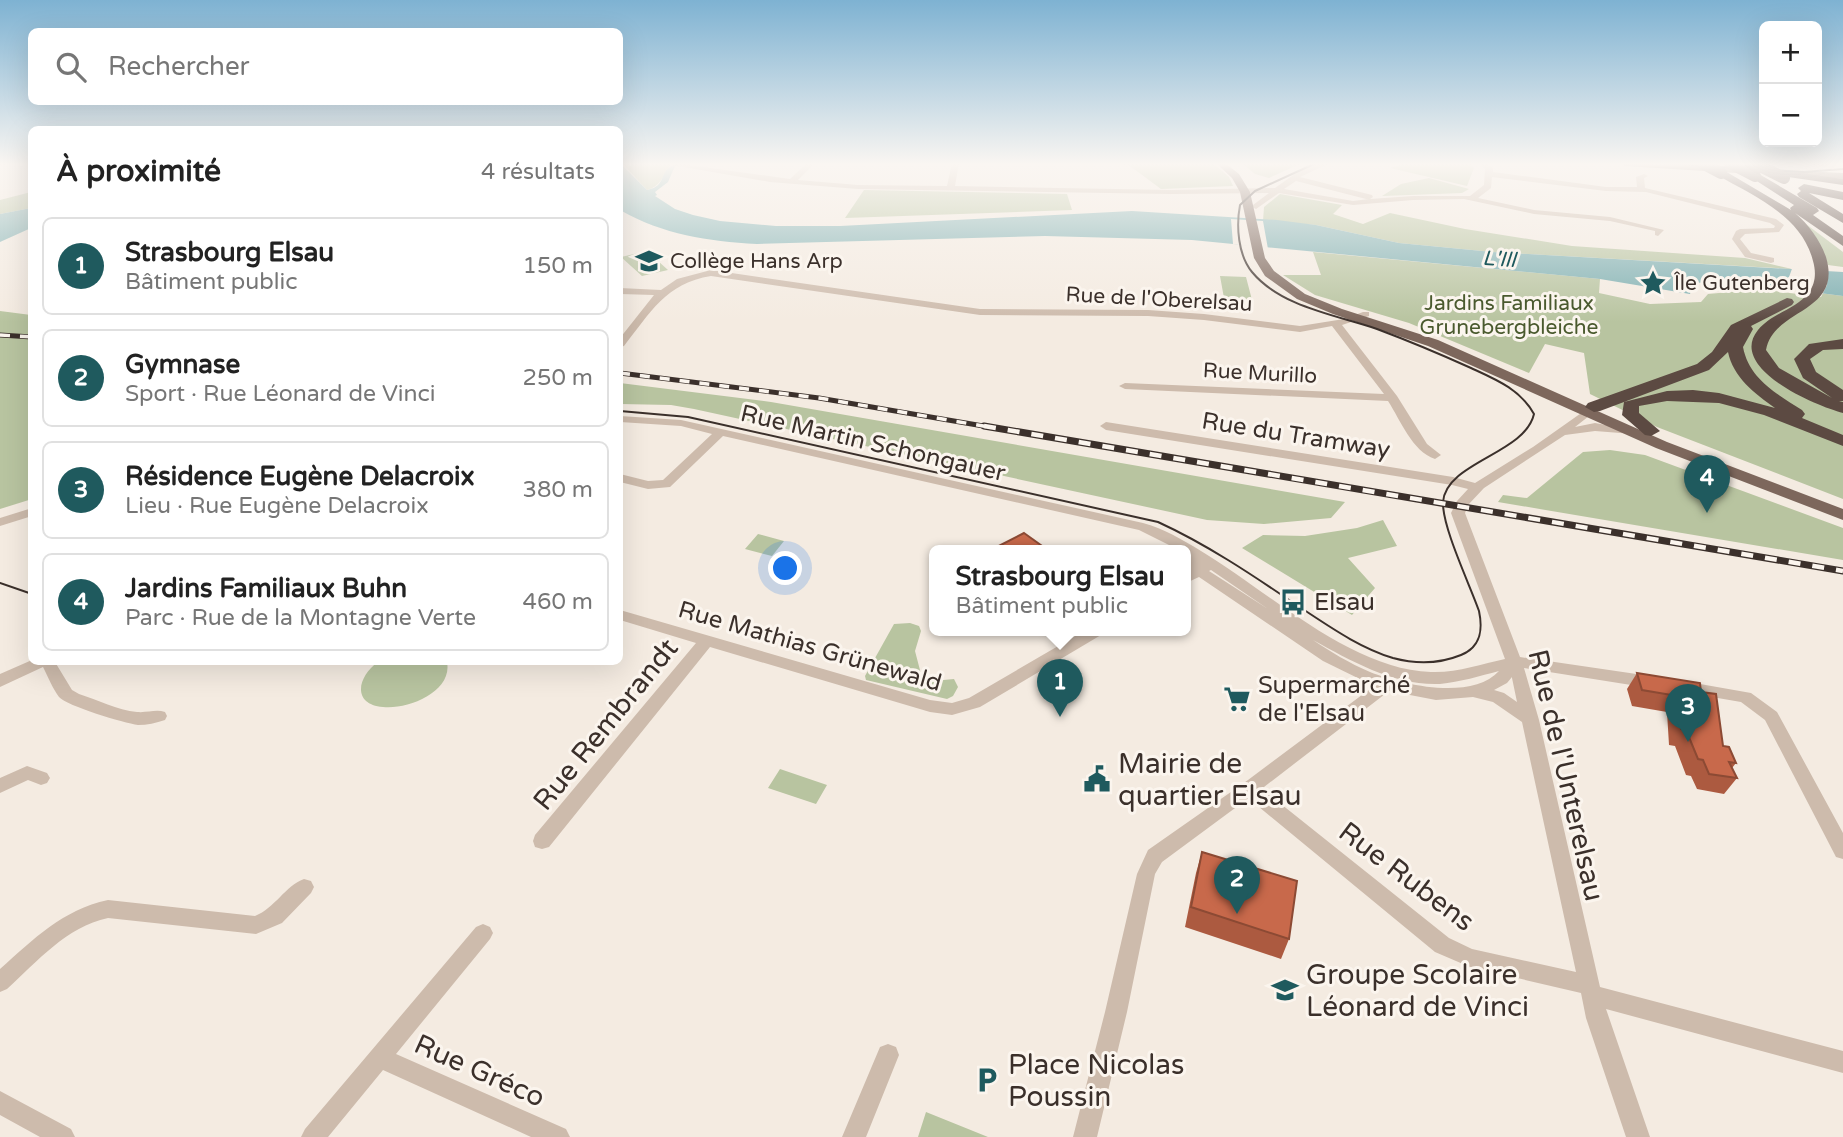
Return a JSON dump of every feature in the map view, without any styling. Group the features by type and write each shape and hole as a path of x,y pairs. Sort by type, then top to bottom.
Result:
{"highway":[{"path":"1595,410 1703,367 1718,355 1736,328 1814,294 1821,280 1811,239 1791,216"},
{"path":"1807,216 1843,242"},
{"path":"1821,216 1843,232"},
{"path":"1797,302 1764,332 1758,342 1759,356 1769,368 1794,385 1843,408"},
{"path":"1763,314 1742,331 1735,342 1735,351 1742,368 1762,389 1794,413 1843,440"},
{"path":"1843,344 1815,347 1804,354 1802,359 1810,375 1843,397"},
{"path":"1595,410 1630,406 1661,397 1716,398 1758,408 1843,440"},
{"path":"1630,406 1631,415 1645,433"}],"main road":[{"path":"1250,216 1262,265 1273,279 1290,291 1350,316 1433,343 1497,368 1645,433 1843,514"},
{"path":"1350,316 1409,327 1456,346 1497,368"},
{"path":"1645,433 1843,505"}],"street":[{"path":"1578,216 1610,219 1660,230 1658,233"},
{"path":"1753,216 1780,225 1776,230 1740,232 1736,239 1748,255 1771,260"},
{"name":"Rue de l'Oberelsau","path":"662,293 685,276 719,273 980,312 1191,316 1300,329 1350,316"},
{"path":"623,291 662,293"},
{"path":"623,340 662,293"},
{"path":"1350,316 1393,398 1422,446 1435,455"},
{"name":"Rue Murillo","path":"1125,386 1393,398"},
{"name":"Rue de l'Unterelsau","path":"1595,410 1477,488 1461,503 1458,515 1515,663 1531,720 1590,990 1638,1137"},
{"name":"Rue Martin Schongauer","path":"623,419 668,421 1115,520 1163,535 1173,545"},
{"name":"Rue du Tramway","path":"1106,426 1446,480 1477,488"},
{"name":"Rue de l'Unterelsau","path":"1559,435 1589,427 1645,433"},
{"path":"623,479 648,485 666,484 721,432"},
{"path":"0,522 28,513"},
{"name":"Rue Martin Schongauer","path":"1115,520 1143,531 1164,545"},
{"name":"Rue Martin Schongauer","path":"1199,571 1350,654 1390,670 1438,678 1470,674 1503,663 1515,663"},
{"name":"Rue Martin Schongauer","path":"1199,571 1346,668 1387,684 1429,692 1476,692 1501,681 1515,663"},
{"name":"Rue Mathias Grünewald","path":"623,616 930,706 952,709 965,707 985,697 1088,636"},
{"name":"Rue Rembrandt","path":"542,841 707,640"},
{"path":"1515,663 1534,663 1745,697 1771,716 1838,832 1843,850"},
{"path":"0,681 35,665"},
{"path":"50,665 66,694 73,698 133,718 149,720 159,716"},
{"path":"1085,1137 1146,874 1155,856 1387,684"},
{"path":"1476,692 1499,697 1531,720"},
{"path":"0,786 27,772 41,778"},
{"name":"Rue Rubens","path":"1254,785 1259,797 1442,945 1471,957 1843,1062"},
{"path":"0,982 62,928 94,911 108,909 256,925 275,917 304,887"},
{"name":"Rue Gréco","path":"313,1137 483,933"},
{"path":"854,1137 888,1055"},
{"name":"Rue Gréco","path":"378,1057 558,1137"},
{"path":"0,1102 63,1137"}],"green space":[{"path":"846,216 900,216 845,218"},
{"path":"1263,216 1339,216 1363,224 1382,216 1404,216 1572,246 1745,258 1792,269 1493,252 1399,243 1316,225 1263,221"},
{"path":"1798,218 1843,252 1843,267 1828,265 1815,236"},
{"path":"647,251 668,270 642,276 623,257"},
{"name":"Jardins Familiaux Grunebergbleiche","path":"1313,252 1600,279 1599,293 1650,304 1701,302 1708,294 1752,290 1748,287 1843,296 1843,499 1657,427 1590,394 1584,353 1545,344 1529,373 1409,323 1315,295 1283,275 1321,275"},
{"path":"1220,276 1246,277 1252,300 1224,298"},
{"path":"0,311 28,315 28,500 0,509"},
{"path":"623,383 771,402 1345,502 1331,518 1264,524 1207,520 671,405 623,404"},
{"path":"1610,450 1645,455 1843,528 1843,560 1498,502 1503,495 1527,498 1583,452"},
{"path":"1383,520 1397,546 1348,558 1375,588 1352,615 1242,548 1263,535 1305,536 1357,528"},
{"path":"758,534 784,541 772,556 745,549"},
{"path":"910,623 919,626 921,631 915,651 921,674 933,681 954,679 958,687 953,696 947,699 866,680 865,676 894,624"},
{"path":"374,665 447,665 447,673 436,690 426,697 404,705 383,707 366,701 362,695 362,682"},
{"path":"780,769 827,785 816,804 768,788"},
{"path":"926,1112 988,1137 918,1137"}],"water":[{"path":"0,216 28,216 28,229 0,242"},
{"name":"L'Ill","path":"631,216 698,216 776,226 840,226 1033,216 1214,216 1277,220 1316,225 1399,243 1493,252 1843,272 1843,296 1780,288 1689,282 1692,287 1690,294 1600,279 1192,240 1045,236 757,244 686,235"}],"pier":[{"path":"1231,219 1263,221 1268,249 1233,244"},
{"path":"1793,266 1828,268 1827,285 1821,297 1775,291 1789,277"}],"building":[{"path":"1024,533 1041,545 1001,545"},
{"path":"1637,673 1700,683 1701,692 1716,694 1723,746 1729,747 1736,763 1729,762 1737,778 1709,774 1703,760 1698,759 1686,730 1681,729 1678,696 1642,690"},
{"path":"1202,852 1297,881 1289,939 1191,907"}],"tram line":[{"path":"623,411 688,417 1158,522 1228,560 1367,648 1393,658 1418,662 1444,660 1468,652 1479,637 1479,611 1447,526 1443,502 1447,488 1457,477 1516,439 1528,428 1534,414 1514,391 1489,376 1377,329 1293,302 1278,294 1264,284 1247,265 1239,240 1239,216"},
{"path":"0,583 28,593"}],"railway":[{"path":"0,335 28,337"},
{"path":"623,373 819,398 995,428"},
{"path":"984,426 1843,571"}],"place":[{"name":"Collège Hans Arp","path":"649,261"},
{"name":"Île Gutenberg","path":"1653,283"},
{"name":"Jardins Familiaux Buhn","path":"1707,513"},
{"name":"Elsau","path":"1293,602"},
{"name":"Supermarché de l'Elsau","path":"1237,699"},
{"name":"Strasbourg Elsau","path":"1060,717"},
{"name":"Résidence Eugène Delacroix","path":"1688,742"},
{"name":"Mairie de quartier Elsau","path":"1097,779"},
{"name":"Gymnase","path":"1237,914"},
{"name":"Groupe Scolaire Léonard de Vinci","path":"1285,990"},
{"name":"Place Nicolas Poussin","path":"987,1080"}]}
